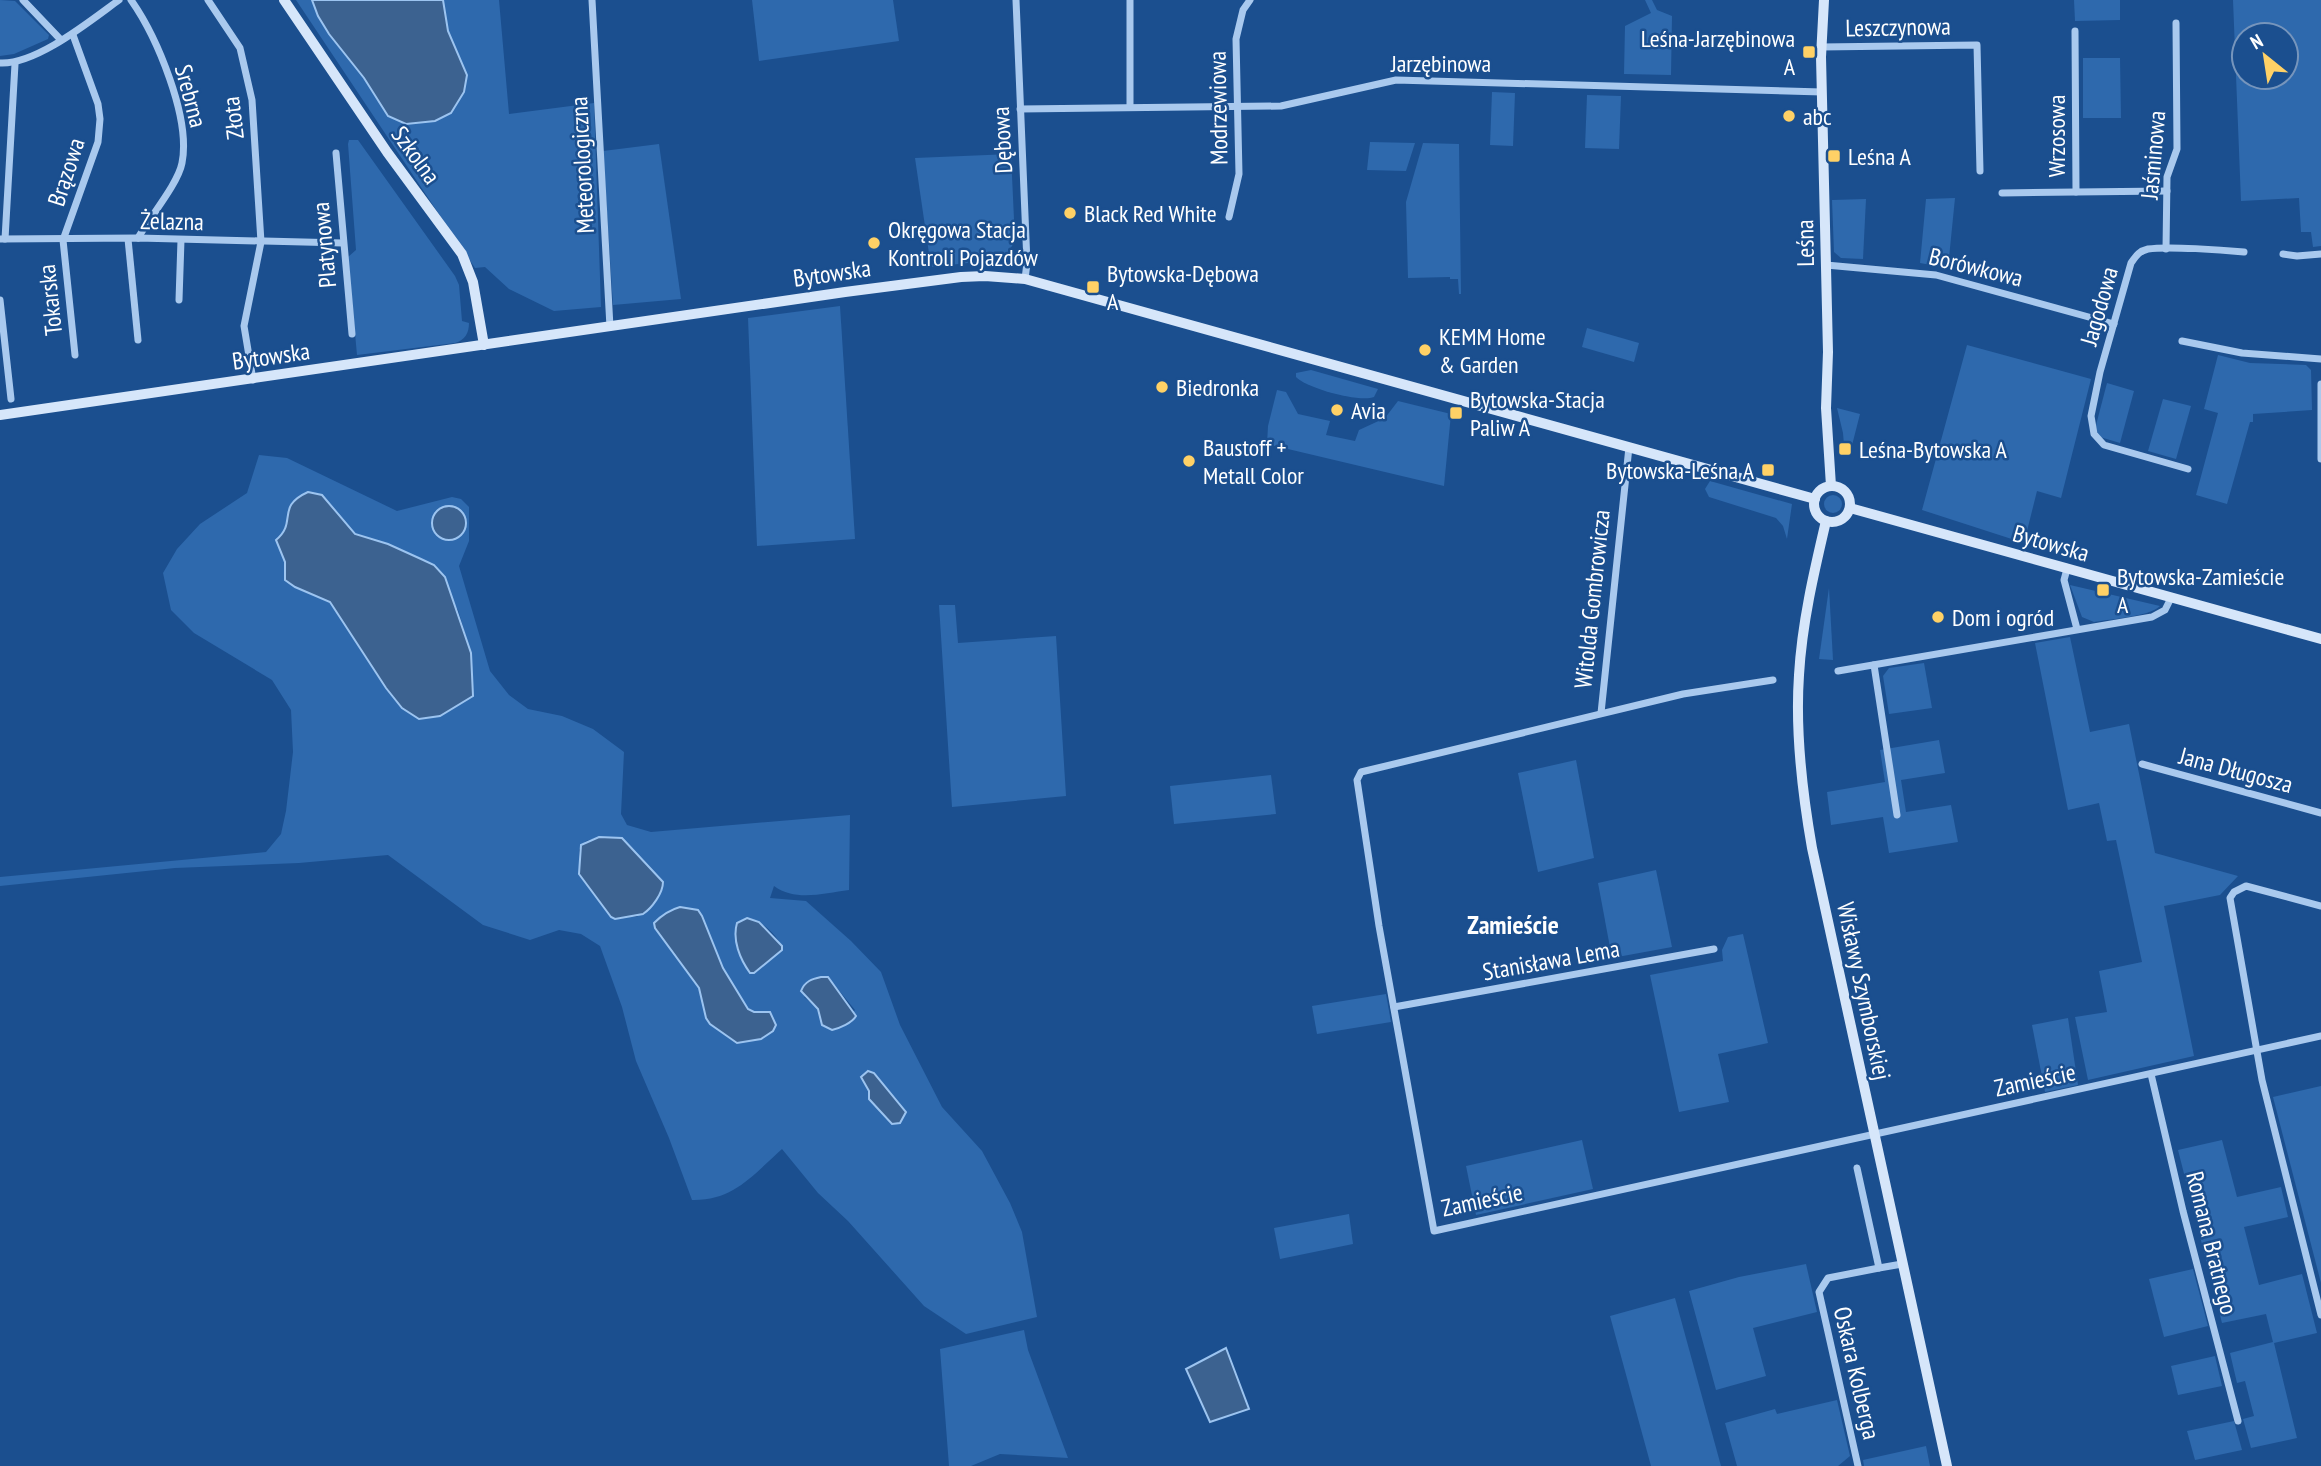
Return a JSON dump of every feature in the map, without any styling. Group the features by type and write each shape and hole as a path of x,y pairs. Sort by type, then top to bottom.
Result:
{"main road":[{"name":"Szkolna","path":"284,0 387,152 462,254 473,282 484,345"},
{"name":"Leśna","path":"1824,0 1821,47 1828,352 1826,408 1831,486"},
{"name":"Bytowska","path":"0,415 961,277 985,276 1025,279 1815,499"},
{"path":"1831,486 1846,492 1850,500 1850,508 1841,520 1833,522 1826,521 1816,512 1815,499 1820,491 1831,486"},
{"name":"Bytowska","path":"1850,508 2321,639"},
{"name":"Wisławy Szymborskiej","path":"1826,521 1807,606 1798,676 1800,771 1812,848 1947,1466"}],"street":[{"path":"23,0 61,40"},
{"path":"0,63 15,64 73,35 119,0"},
{"name":"Srebrna","path":"131,0 153,38 163,62 175,98 184,139 182,166 138,238"},
{"name":"Złota","path":"208,0 240,48 252,100 261,242 244,326 253,380"},
{"name":"Meteorologiczna","path":"592,0 610,327"},
{"name":"Dębowa","path":"1016,0 1027,263 1025,279"},
{"path":"1129,0 1130,107"},
{"name":"Modrzewiowa","path":"1229,217 1239,174 1236,39 1242,10 1250,0"},
{"name":"Jaśminowa","path":"2166,249 2167,177 2177,149 2176,23"},
{"name":"Wrzosowa","path":"2075,31 2076,192 2167,191"},
{"name":"Brązowa","path":"62,240 98,142 100,119 98,104 73,35"},
{"name":"Leszczynowa","path":"1821,47 1977,46 1980,171"},
{"path":"3,239 15,64"},
{"name":"Jarzębinowa","path":"1020,109 1296,104 1396,80 1822,92"},
{"name":"Platynowa","path":"336,153 352,334"},
{"path":"2002,193 2076,192"},
{"name":"Żelazna","path":"3,239 138,238 343,243"},
{"path":"128,239 138,340"},
{"name":"Tokarska","path":"62,240 75,355"},
{"path":"179,300 181,240"},
{"name":"Jagodowa","path":"2188,468 2104,445 2094,435 2091,416 2100,372 2131,262 2138,253 2149,249 2244,252"},
{"path":"2283,254 2321,254"},
{"name":"Borówkowa","path":"1826,265 1936,275 2114,324"},
{"path":"0,300 12,399"},
{"path":"2182,341 2242,353 2321,359"},
{"path":"2321,384 2321,457"},
{"name":"Witolda Gombrowicza","path":"1601,713 1629,447"},
{"path":"2067,569 2064,580 2077,629"},
{"path":"1838,671 2152,617 2165,610 2171,598"},
{"path":"1874,665 1897,815"},
{"name":"Zamieście","path":"1773,680 1684,694 1361,772 1357,780 1434,1231 2321,1036"},
{"name":"Jana Długosza","path":"2141,764 2321,813"},
{"path":"2321,906 2246,886 2234,892 2231,898 2262,1080 2321,1315"},
{"name":"Stanisława Lema","path":"1394,1007 1714,949"},
{"name":"Romana Bratnego","path":"2151,1074 2183,1211 2238,1421"},
{"path":"1857,1168 1879,1268"},
{"name":"Oskara Kolberga","path":"1858,1466 1819,1292 1828,1278 1902,1264"}],"shaded area":[{"path":"0,0 15,1 49,35 48,39 14,54 0,56"},
{"path":"296,0 312,0 329,31 388,116 467,75 448,31 443,0 499,0 509,114 594,103 601,307 554,311 509,289 485,267 475,268"},
{"path":"312,0 443,0 448,31 467,75 464,92 451,113 435,121 406,124 388,116 364,78 329,34"},
{"path":"752,0 893,0 899,41 759,61"},
{"path":"1645,0 1652,0 1657,10 1672,16 1671,75 1624,74 1625,26 1651,13"},
{"path":"2074,0 2120,0 2120,20 2075,21"},
{"path":"2233,0 2321,0 2321,246 2313,247 2311,232 2301,232 2299,198 2241,201 2237,91 2300,91 2300,21 2234,21"},
{"path":"2083,58 2120,58 2121,118 2083,118"},
{"path":"1492,92 1515,93 1513,146 1490,145"},
{"path":"1587,95 1621,96 1619,149 1585,148"},
{"path":"349,140 358,140 455,276 459,285 462,321 469,323 466,336 458,342 357,355 348,257 356,250"},
{"path":"1370,142 1415,143 1406,171 1367,170"},
{"path":"1423,143 1459,144 1461,294 1458,279 1408,278 1406,202"},
{"path":"659,144 681,299 613,305 603,151"},
{"path":"1011,154 1015,241 1004,259 931,267 915,158"},
{"path":"1955,198 1948,268 1920,263 1926,199"},
{"path":"1866,199 1863,259 1841,258 1834,252 1832,200"},
{"path":"840,306 855,539 757,546 748,318"},
{"path":"1587,328 1639,343 1634,362 1582,347"},
{"path":"1967,345 2091,379 2061,498 2037,491 2024,543 1922,510"},
{"path":"2218,355 2250,363 2306,365 2311,370 2312,410 2253,414 2253,422 2250,422 2227,504 2196,495 2218,413 2204,409"},
{"path":"1311,370 1378,389 1374,397 1357,398 1321,390 1296,377 1296,373"},
{"path":"2107,383 2134,391 2120,443 2100,437 2095,429"},
{"path":"1277,390 1286,392 1298,414 1330,421 1326,435 1355,441 1359,430 1385,418 1398,401 1451,414 1444,486 1267,444 1268,426"},
{"path":"2163,399 2191,406 2176,459 2148,451"},
{"path":"1837,408 1860,414 1849,457 1845,457"},
{"path":"259,455 287,458 397,511 452,497 461,499 469,507 469,541 459,566 490,671 509,695 528,709 562,716 593,729 624,752 621,814 627,825 651,832 850,815 849,890 801,895 791,894 774,886 770,898 806,901 881,972 900,1025 942,1107 982,1151 1010,1203 1022,1232 1037,1317 966,1334 924,1306 848,1221 818,1193 782,1149 742,1185 719,1196 692,1200 636,1061 622,1007 600,946 581,934 559,930 530,940 483,925 388,855 299,863 175,868 0,886 0,877 266,852 281,834 293,752 291,710 272,680 194,633 171,610 163,573 177,549 200,524 247,493","holes":["308,492 342,518 355,534 421,559 458,610 471,653 473,696 440,716 419,719 402,708 386,688 330,602 295,587 286,580 285,562 276,541 285,527 292,503","599,837 622,838 663,882 637,917 627,917 580,874 579,850 586,841","702,916 731,983 754,1012 761,1039 737,1043 710,1024 699,988 655,928 654,923 658,919","747,918 769,930 778,939 782,950 754,973 750,973 738,948 735,930","828,977 855,1010 836,1029 819,1015 818,1009 804,997","874,1073 900,1103 892,1124 869,1094"]},
{"path":"1710,481 1792,504 1787,539 1783,526 1776,518 1709,497 1705,489"},
{"path":"308,492 322,495 355,534 388,544 434,565 445,577 471,653 473,696 440,716 419,719 402,708 386,688 330,602 285,580 285,562 276,540 286,527 292,503"},
{"path":"1833,495 1839,498 1842,504 1839,510 1833,513 1827,510 1824,504 1827,498"},
{"path":"449,506 461,511 466,523 461,535 449,540 437,535 432,523 437,511"},
{"path":"2070,585 2160,606 2139,615 2094,622 2082,617"},
{"path":"1829,588 1833,660 1819,659"},
{"path":"939,605 955,605 958,643 1056,636 1066,796 952,807"},
{"path":"2070,637 2090,732 2129,724 2155,853 2238,876 2220,895 2164,906 2194,1056 2088,1080 2075,1017 2107,1012 2099,971 2142,962 2116,840 2107,841 2099,803 2068,810 2035,643"},
{"path":"1924,663 1932,708 1889,714 1883,676 1889,668"},
{"path":"1939,740 1945,773 1901,780 1906,812 1951,805 1958,842 1889,853 1883,817 1831,825 1827,792 1885,782 1880,750"},
{"path":"1576,760 1594,858 1538,872 1518,773"},
{"path":"1271,775 1276,814 1174,824 1170,786"},
{"path":"599,837 622,838 663,882 656,900 643,914 615,919 611,917 579,874 581,845"},
{"path":"1656,870 1672,947 1612,958 1598,883"},
{"path":"680,907 698,910 723,968 748,1009 754,1012 770,1012 776,1025 773,1031 761,1039 737,1043 710,1024 699,988 655,928 654,923 669,911"},
{"path":"747,918 759,922 782,946 782,950 754,973 750,973 746,968 736,943 737,923"},
{"path":"1743,934 1768,1043 1718,1054 1729,1102 1679,1112 1650,975 1723,961 1722,950 1728,937"},
{"path":"828,977 856,1016 842,1027 832,1030 822,1025 818,1009 801,991 809,981"},
{"path":"1386,994 1391,1022 1317,1034 1312,1006"},
{"path":"2068,1018 2078,1085 2045,1092 2032,1025"},
{"path":"868,1071 874,1073 906,1112 900,1123 892,1124 869,1099 869,1091 861,1077"},
{"path":"2321,1086 2321,1283 2273,1097"},
{"path":"1582,1140 1593,1189 1476,1215 1466,1166"},
{"path":"2222,1140 2237,1197 2281,1187 2288,1217 2244,1227 2259,1285 2302,1274 2317,1333 2274,1343 2297,1438 2251,1448 2243,1419 2254,1416 2245,1381 2237,1383 2230,1353 2273,1342 2266,1314 2222,1323 2178,1150"},
{"path":"1349,1214 1353,1244 1280,1259 1274,1228"},
{"path":"1806,1264 1817,1312 1753,1328 1766,1376 1716,1390 1689,1291 1739,1277"},
{"path":"2193,1269 2208,1326 2164,1337 2149,1279"},
{"path":"1675,1298 1721,1466 1651,1466 1610,1316"},
{"path":"1024,1330 1028,1350 1068,1458 1000,1454 971,1466 949,1466 940,1349"},
{"path":"1226,1348 1249,1409 1210,1422 1186,1369"},
{"path":"2215,1356 2222,1386 2178,1395 2171,1366"},
{"path":"1837,1400 1850,1456 1838,1466 1737,1466 1725,1423 1775,1409 1777,1414"},
{"path":"2234,1421 2242,1450 2195,1460 2187,1431"},
{"path":"1926,1446 1930,1466 1864,1466 1863,1460"}],"place":[{"name":"Leśna-Jarzębinowa A","path":"1809,52"},
{"name":"abc","path":"1789,116"},
{"name":"Leśna A","path":"1834,156"},
{"name":"Black Red White","path":"1070,213"},
{"name":"Okręgowa Stacja Kontroli Pojazdów","path":"874,243"},
{"name":"Bytowska-Dębowa A","path":"1093,287"},
{"name":"KEMM Home & Garden","path":"1425,350"},
{"name":"Biedronka","path":"1162,387"},
{"name":"Avia","path":"1337,410"},
{"name":"Bytowska-Stacja Paliw A","path":"1456,413"},
{"name":"Leśna-Bytowska A","path":"1845,449"},
{"name":"Baustoff + Metall Color","path":"1189,461"},
{"name":"Bytowska-Leśna A","path":"1768,470"},
{"name":"Bytowska-Zamieście A","path":"2103,590"},
{"name":"Dom i ogród","path":"1938,617"}],"district":[{"name":"Zamieście","path":"1513,924"}]}
